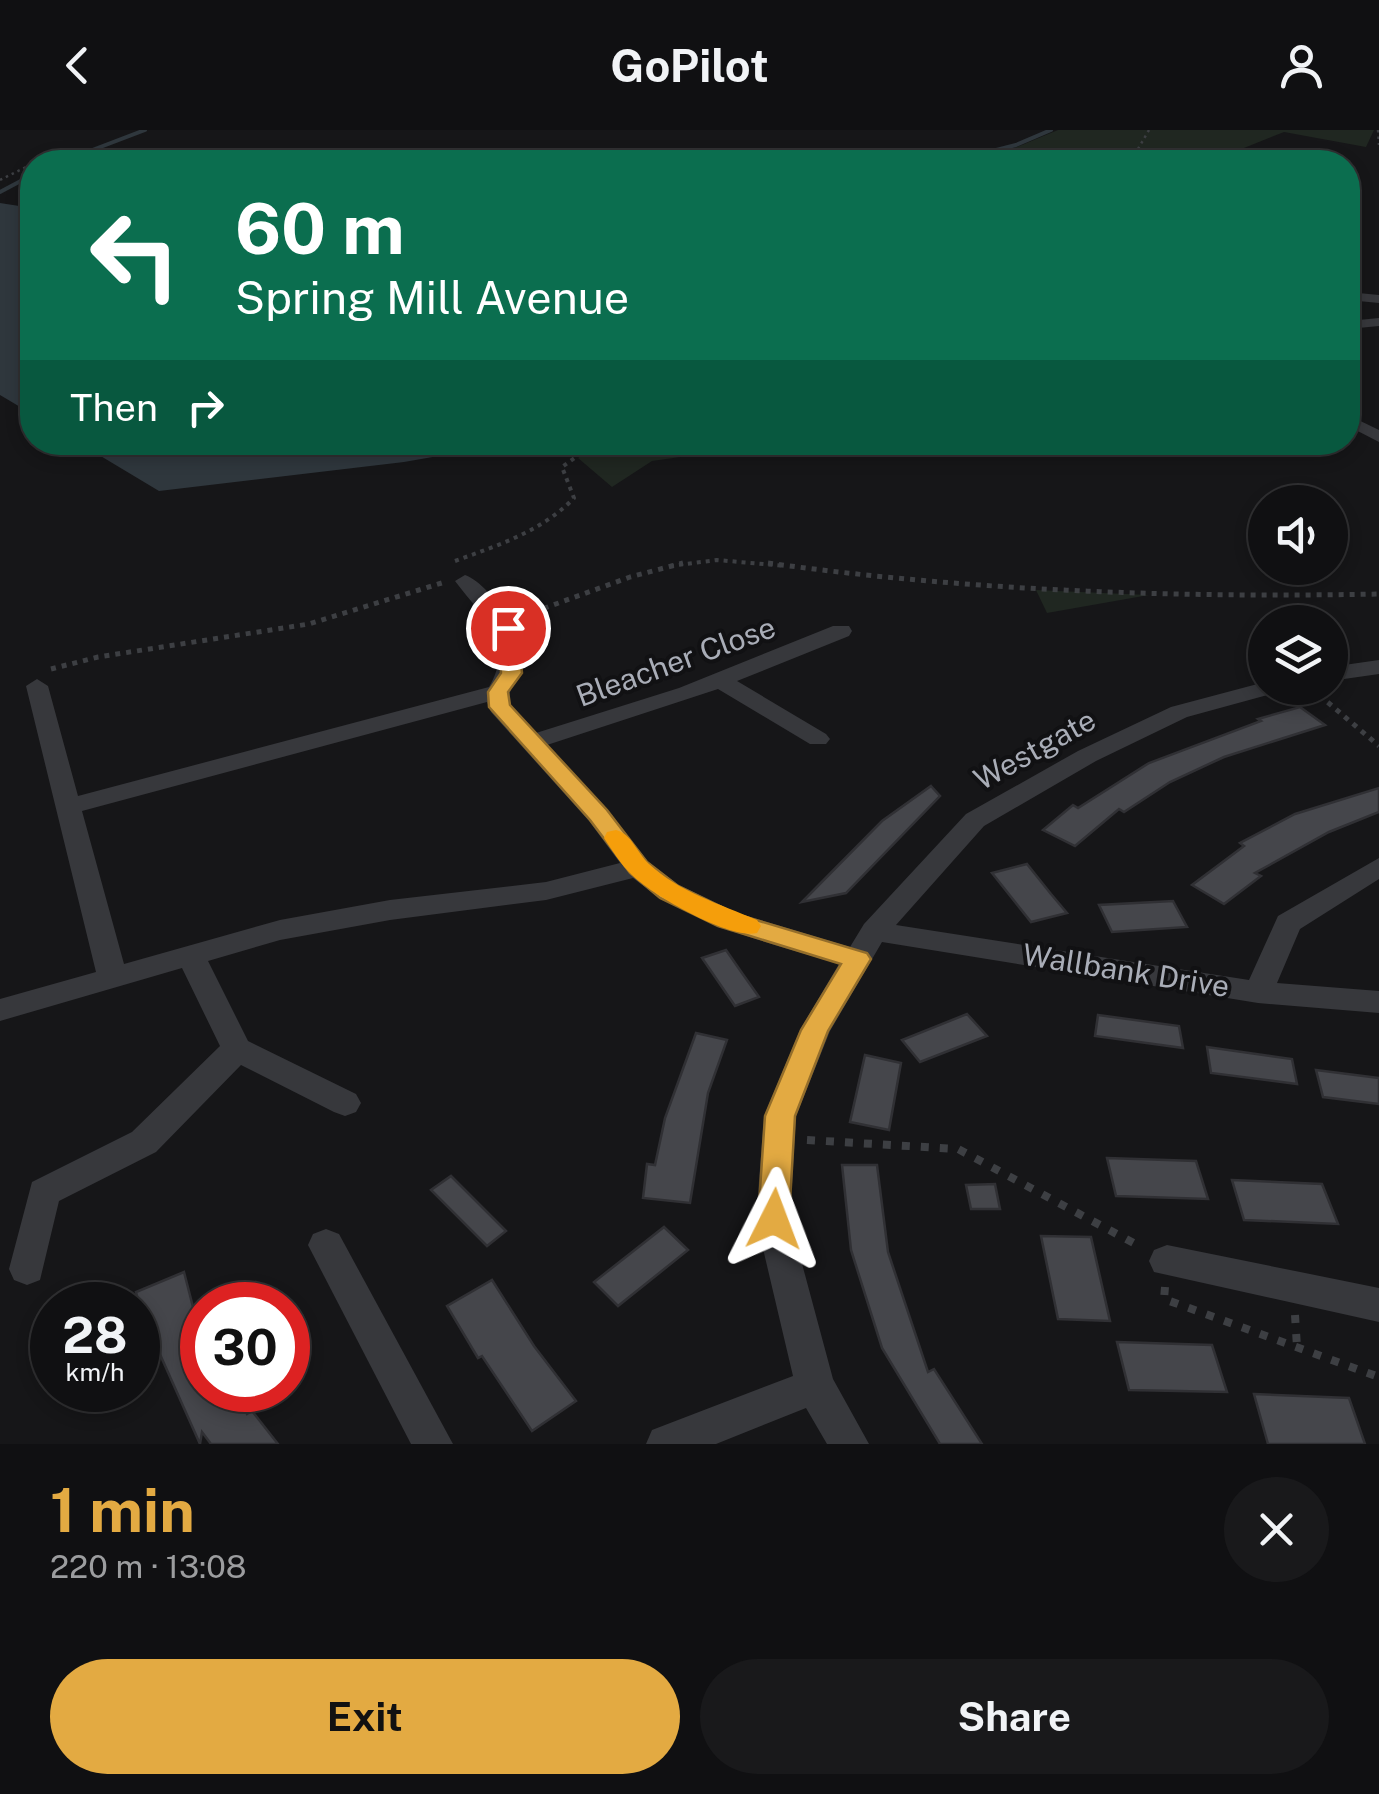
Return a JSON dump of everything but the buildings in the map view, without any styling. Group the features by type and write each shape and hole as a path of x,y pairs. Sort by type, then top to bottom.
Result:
{"street":[{"path":"68,807 498,692 512,673 508,628 463,578"},
{"name":"Bleacher Close","path":"530,742 618,719 722,682 842,632"},
{"path":"1348,671 1379,667"},
{"path":"37,680 112,979"},
{"path":"722,682 818,739"},
{"name":"Wallbank Drive","path":"498,692 500,707 598,815 638,868 669,892 727,920 866,945 1258,992 1379,1002"},
{"name":"Westgate","path":"850,1444 815,1386 774,1219 780,1116 815,1030 866,945 976,820 1087,756 1179,712 1248,693"},
{"path":"1258,992 1288,923 1379,867"},
{"path":"0,1010 280,930 390,910 546,892 638,868"},
{"path":"191,956 237,1048 344,1103"},
{"path":"28,1269 44,1192 144,1142 237,1048"},
{"path":"326,1245 433,1444"},
{"path":"1167,1261 1379,1305"},
{"path":"666,1444 815,1386"}],"path":[{"path":"1378,130 1379,145"},
{"path":"37,680 98,657 309,624 463,578 451,564 561,513 574,498 562,467 579,455"},
{"path":"503,623 660,567 700,560 736,559 836,575 1183,594 1379,594"},
{"path":"1332,705 1379,746"},
{"path":"778,1138 958,1150 1167,1261 1164,1299 1379,1377"}],"shaded area":[{"path":"1058,130 1374,130 1366,147 1284,132 1239,150 1004,150"},
{"path":"0,203 20,206 20,407 0,395"},
{"path":"99,455 444,455 404,462 159,491"},
{"path":"695,455 652,461 612,487 578,458"},
{"path":"1036,590 1149,595 1047,613"}],"waterway":[{"path":"92,150 145,130"},
{"path":"996,150 1051,130"},
{"path":"0,192 20,181"}],"slow traffic":[{"path":"616,838 638,868 669,892 748,926"}],"route":[{"path":"508,628 512,673 498,692 500,707 598,815 638,868 669,892 727,920 858,959 815,1030 780,1116 774,1219"}]}
